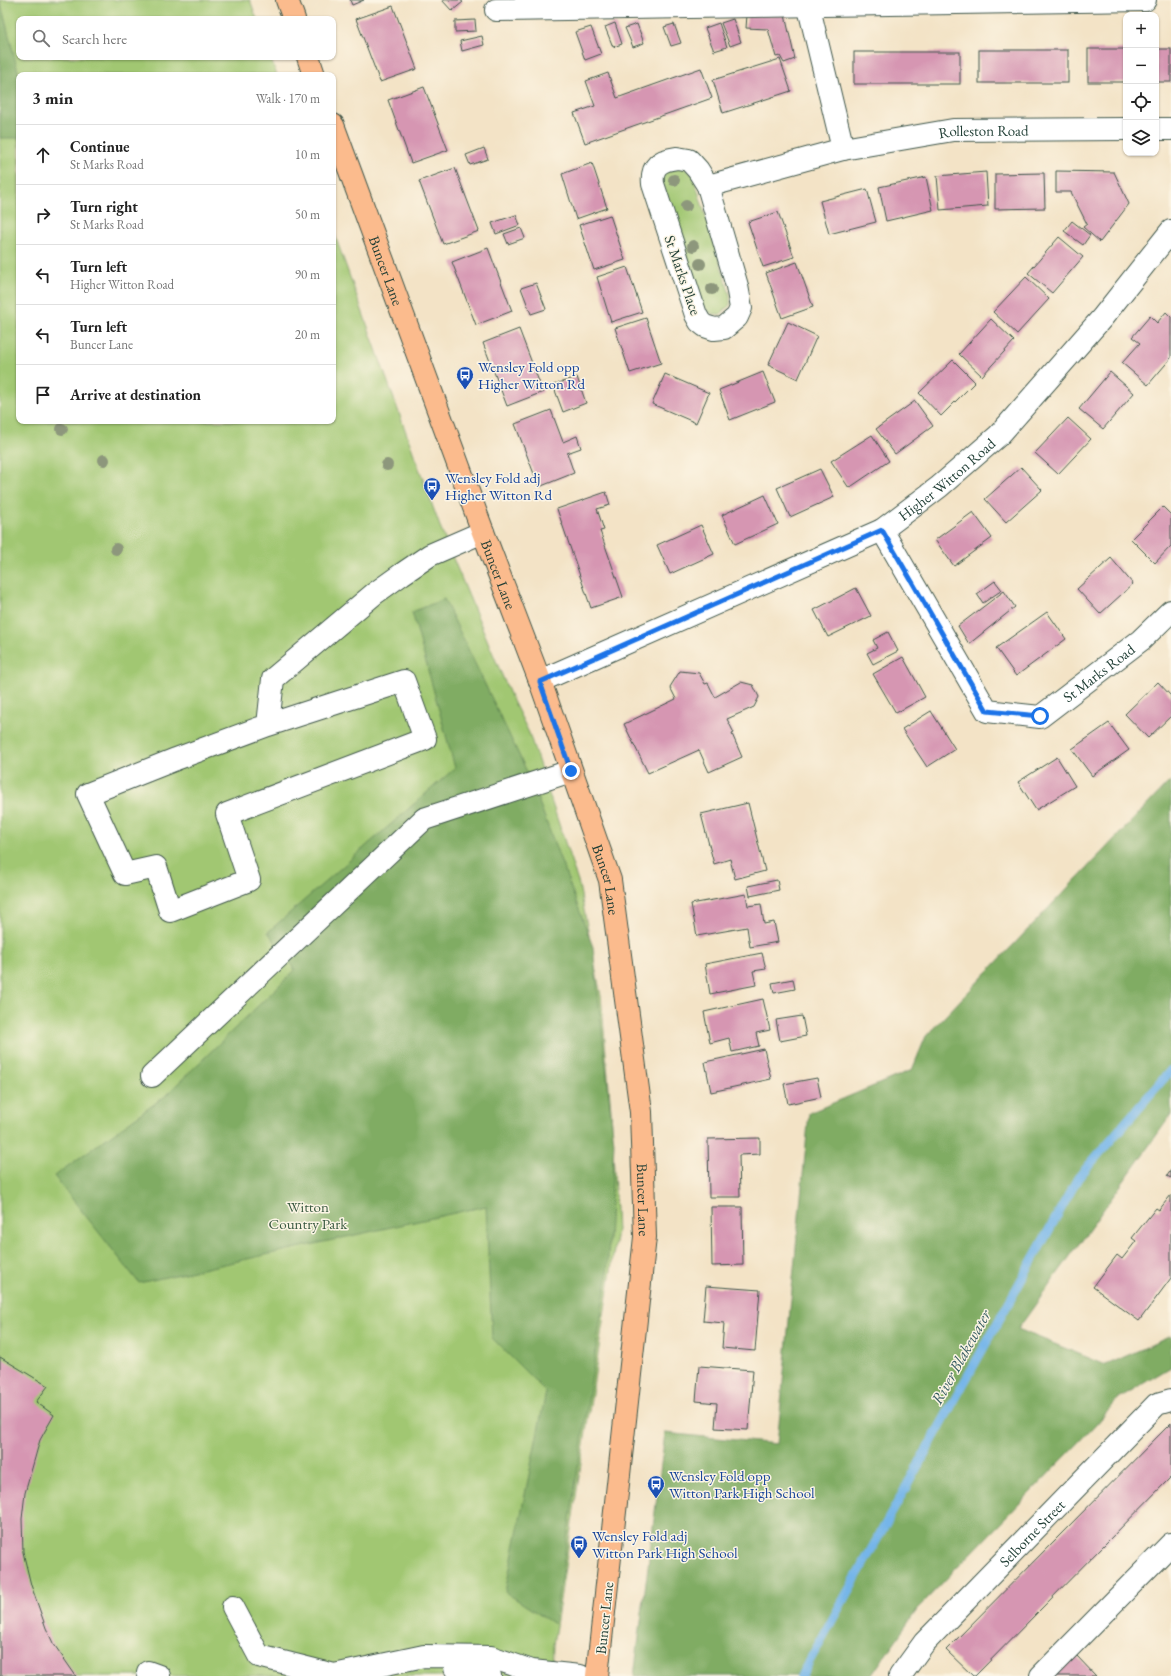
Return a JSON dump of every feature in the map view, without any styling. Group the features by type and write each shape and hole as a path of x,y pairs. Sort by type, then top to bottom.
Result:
{"main road":[{"path":"287,0 293,16"},
{"path":"309,60 313,72"},
{"name":"Buncer Lane","path":"336,133 540,682 610,880 641,1112 645,1237 597,1676"}],"street":[{"path":"496,10 808,3 1145,0"},
{"path":"808,3 843,149"},
{"name":"Rolleston Road","path":"708,186 843,149 953,130 1123,128"},
{"path":"1159,129 1171,129"},
{"name":"St Marks Place","path":"677,158 689,160 698,170 708,186 737,286 741,308 737,317 731,323 724,328 714,329 705,326 700,322 696,315 653,184 652,174 655,168 669,159 677,158"},
{"name":"Higher Witton Road","path":"540,682 882,530 939,488 999,435 1102,318 1171,231"},
{"name":"St Marks Road","path":"882,530 987,711 1040,716 1141,640 1171,611"},
{"path":"268,725 273,679 374,594 424,558 483,532"},
{"path":"404,682 425,739 227,814 249,880 170,910 156,867 125,874 88,794 268,725 404,682"},
{"path":"152,1076 424,819 571,771"},
{"name":"Selborne Street","path":"900,1676 924,1643 1140,1421 1157,1404 1171,1400"},
{"path":"1041,1676 1171,1544"},
{"path":"233,1607 259,1656 334,1675 424,1656 491,1657 526,1674 580,1676"},
{"path":"391,1676 430,1667 480,1670 490,1676"}],"green space":[{"name":"Witton Country Park","path":"0,0 250,0 256,16 16,16 16,60 271,60 276,72 16,72 16,424 336,424 336,238 442,532 512,699 529,733 579,885 601,996 611,1110 617,1231 553,1645 552,1676 0,1676"},
{"path":"0,0 18,72 16,72 16,138 0,138"},
{"path":"681,165 693,175 730,295 730,305 721,314 709,312 702,304 659,173"},
{"path":"444,599 530,778 593,947 614,1143 607,1278 554,1624 505,1592 546,1392 492,1338 486,1206 139,1283 54,1176 164,1097 295,970 268,932 455,768 412,612"},
{"path":"1171,780 1171,1115 1018,1329 1106,1365 1171,1336 1171,1367 1119,1398 1095,1426 919,1607 871,1676 634,1676 665,1433 777,1444 809,1113 912,1070 926,1036"}],"building":[{"path":"350,0 364,0 352,5"},
{"path":"442,0 460,0 463,2 452,11"},
{"path":"393,6 417,69 380,82 356,19"},
{"path":"747,15 785,15 795,59 784,63 780,56 776,57 768,29 746,28"},
{"path":"733,19 741,42 730,46 721,23"},
{"path":"475,20 476,31 455,32 455,21"},
{"path":"615,23 622,44 613,47 605,27"},
{"path":"719,23 727,47 714,51 705,28"},
{"path":"637,24 644,43 633,47 625,28"},
{"path":"674,24 681,43 671,46 664,27"},
{"path":"591,27 601,54 585,60 575,32"},
{"path":"482,36 484,45 462,51 460,41"},
{"path":"1088,49 1123,49 1123,82 1088,82"},
{"path":"1159,49 1171,49 1171,82 1159,82"},
{"path":"979,50 1068,50 1068,83 979,83"},
{"path":"854,52 960,52 960,84 854,84"},
{"path":"780,59 791,91 723,113 713,80"},
{"path":"701,68 712,98 585,143 574,113 595,106 586,81 608,73 617,98"},
{"path":"424,87 448,150 411,163 388,100"},
{"path":"484,148 488,159 470,165 466,155"},
{"path":"592,163 607,208 576,219 562,174"},
{"path":"455,168 479,231 443,244 419,181"},
{"path":"1056,171 1114,172 1129,204 1100,242 1083,227 1087,224 1071,192 1056,192"},
{"path":"986,172 988,206 940,210 937,176"},
{"path":"1044,173 1045,208 995,209 995,174"},
{"path":"926,177 933,210 886,221 879,187"},
{"path":"867,189 876,222 829,234 820,201"},
{"path":"778,212 794,257 763,267 748,222"},
{"path":"516,215 520,225 496,234 492,223"},
{"path":"610,215 625,260 594,270 579,225"},
{"path":"1072,221 1090,235 1083,245 1064,231"},
{"path":"521,228 525,238 508,244 504,234"},
{"path":"1059,237 1083,257 1052,293 1028,273"},
{"path":"488,248 512,311 476,325 452,262"},
{"path":"797,262 813,307 782,318 766,273"},
{"path":"627,267 642,312 611,322 597,277"},
{"path":"1026,277 1049,299 1017,334 993,312"},
{"path":"536,283 546,309 531,314 521,288"},
{"path":"1166,312 1171,317 1171,358 1148,385 1122,363 1140,343 1132,337 1150,316 1157,323"},
{"path":"646,318 661,363 630,373 615,328"},
{"path":"991,319 1014,341 982,376 959,354"},
{"path":"788,322 817,336 798,379 768,365"},
{"path":"519,329 543,392 507,406 483,343"},
{"path":"953,360 975,382 941,416 919,393"},
{"path":"763,372 775,402 730,420 719,390"},
{"path":"1110,372 1134,393 1103,429 1079,409"},
{"path":"665,374 709,393 696,423 652,404"},
{"path":"577,377 586,403 563,412 553,385"},
{"path":"915,401 933,426 895,454 876,429"},
{"path":"551,410 563,442 577,436 581,448 567,453 574,473 539,487 515,424"},
{"path":"1068,418 1091,439 1058,474 1035,453"},
{"path":"872,435 889,461 849,488 831,461"},
{"path":"1021,467 1042,490 1006,522 985,499"},
{"path":"820,469 834,497 790,517 777,488"},
{"path":"606,492 610,505 597,509 604,530 600,531 623,597 591,608 557,509"},
{"path":"765,495 778,524 735,544 722,515"},
{"path":"1163,507 1171,515 1171,546 1155,563 1131,539"},
{"path":"973,512 992,538 954,566 935,540"},
{"path":"701,525 714,554 670,574 657,545"},
{"path":"1111,558 1133,584 1100,614 1077,589"},
{"path":"995,581 1002,590 983,603 977,594"},
{"path":"856,588 871,616 828,637 814,610"},
{"path":"1004,591 1015,607 969,644 958,626"},
{"path":"1047,612 1066,639 1016,676 996,648"},
{"path":"888,632 898,651 873,664 867,653 877,648 873,640"},
{"path":"903,657 925,697 896,713 873,674"},
{"path":"680,671 699,673 705,684 708,683 715,697 741,682 753,685 759,697 754,707 727,719 734,733 732,734 742,757 709,772 699,750 648,773 624,724 676,699 670,687"},
{"path":"1158,682 1171,696 1171,716 1148,738 1125,714"},
{"path":"931,711 955,749 927,767 902,729"},
{"path":"1109,723 1129,750 1092,776 1072,749"},
{"path":"1057,757 1075,786 1036,810 1018,782"},
{"path":"748,803 765,871 735,879 730,859 714,864 701,814"},
{"path":"777,880 779,890 750,896 748,886"},
{"path":"746,894 748,906 761,904 764,924 774,922 778,942 750,947 747,927 697,936 691,904"},
{"path":"762,953 766,969 753,971 756,985 710,994 705,964"},
{"path":"793,979 795,989 774,993 772,983"},
{"path":"763,999 770,1030 756,1033 759,1046 732,1052 729,1038 710,1043 704,1012"},
{"path":"802,1016 806,1036 780,1041 776,1020"},
{"path":"764,1049 771,1079 711,1092 705,1062"},
{"path":"817,1078 821,1097 788,1104 784,1084"},
{"path":"760,1138 760,1154 739,1155 740,1197 709,1197 708,1139"},
{"path":"1171,1170 1171,1178 1167,1176"},
{"path":"1171,1195 1171,1278 1139,1321 1093,1287 1117,1255 1122,1259 1136,1241 1132,1238 1156,1208 1159,1210"},
{"path":"711,1207 742,1207 743,1265 712,1266"},
{"path":"706,1286 760,1290 755,1351 722,1348 724,1323 703,1321"},
{"path":"0,1357 48,1386 36,1402 54,1415 40,1440 25,1493 22,1519 23,1552 31,1585 46,1628 53,1643 76,1676 0,1676"},
{"path":"699,1366 753,1370 748,1430 715,1428 717,1403 696,1401"},
{"path":"1171,1423 1171,1477 975,1676 973,1676 946,1650"},
{"path":"1076,1655 1096,1676 1054,1676"}],"waterway":[{"name":"River Blakewater","path":"801,1676 1078,1178 1171,1070"}],"place":[{"name":"Wensley Fold opp Higher Witton Rd","path":"465,390"},
{"name":"Wensley Fold adj Higher Witton Rd","path":"432,501"},
{"name":"Wensley Fold opp Witton Park High School","path":"656,1499"},
{"name":"Wensley Fold adj Witton Park High School","path":"579,1559"}],"route":[{"path":"571,771 540,682 882,530 987,711 1040,716"}]}
